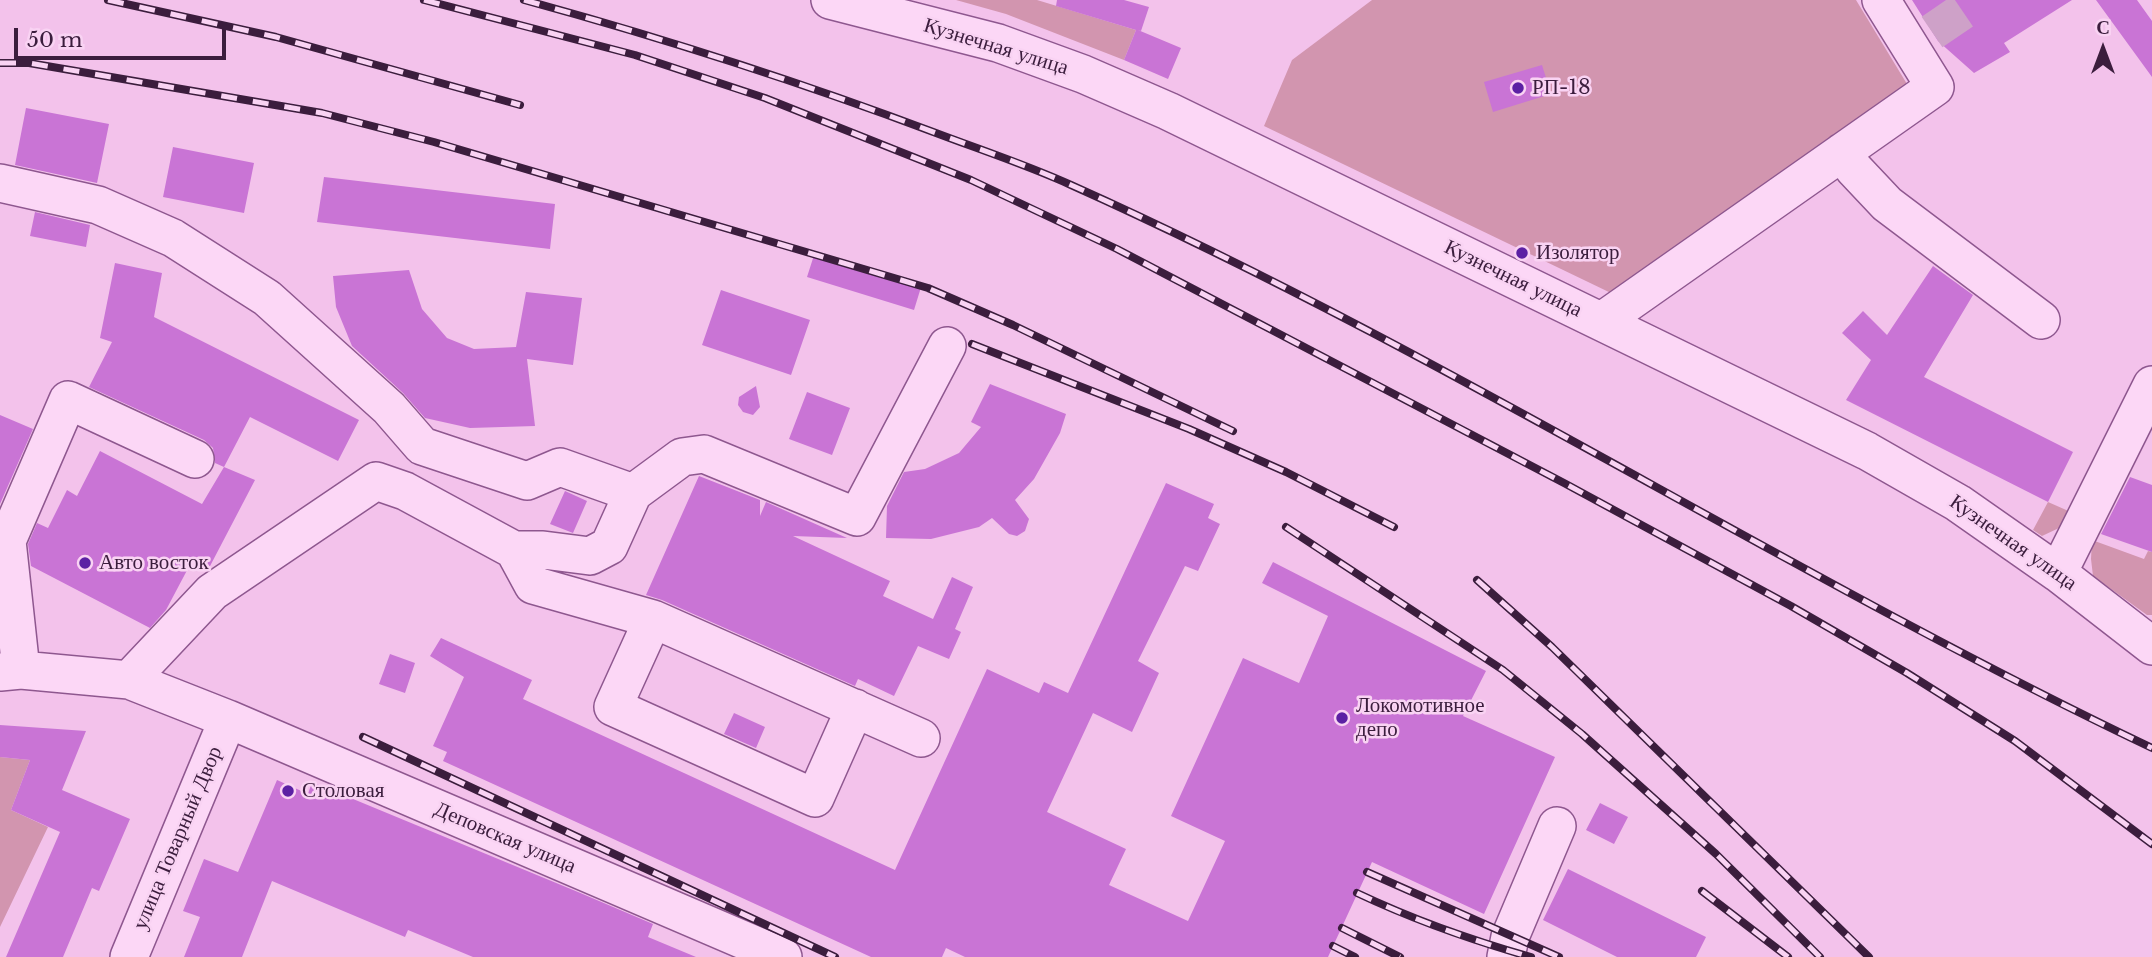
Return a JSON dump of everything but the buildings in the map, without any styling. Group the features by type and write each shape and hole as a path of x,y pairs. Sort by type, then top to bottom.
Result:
{"street":[{"name":"Кузнечная улица","path":"830,0 998,43 1083,74 1168,111 1602,321 1867,451 1958,503 2150,642"},
{"path":"1602,321 1936,87 1921,39 1881,0"},
{"path":"1842,152 1886,204 2041,320"},
{"path":"0,183 98,205 173,238 267,298 389,408 422,446 527,481 560,467 633,493"},
{"path":"129,680 212,592 376,481 405,491 514,550 543,550 590,556 609,546 633,493 682,457 704,454 857,517 947,346"},
{"path":"2058,573 2152,385"},
{"path":"11,671 7,541 68,400 195,459"},
{"path":"405,491 422,446"},
{"path":"514,550 533,585 653,619 921,738"},
{"path":"653,619 613,706 815,798 855,708"},
{"name":"Деповская улица","path":"11,671 129,680 228,719 783,957"},
{"name":"улица Товарный Двор","path":"128,957 228,719"},
{"path":"1506,957 1510,937 1557,826"}],"shaded area":[{"path":"956,0 1037,0 1136,30 1124,60 1006,14"},
{"path":"1372,0 1856,0 1907,84 1613,294 1264,126 1292,60"},
{"path":"2048,502 2073,513 2059,528 2042,536 2033,530"},
{"path":"2092,540 2144,559 2148,551 2152,552 2152,615 2147,615 2093,576"},
{"path":"0,757 30,760 11,810 48,827 0,927"}],"tunnel":[{"path":"1932,32 1976,0"}],"railway":[{"path":"108,0 276,37 520,105"},
{"path":"424,0 635,55 765,98 971,180 1117,249 1564,483 1791,606 1907,673 2015,741 2152,844"},
{"path":"524,0 680,45 783,79 885,114 1071,185 1345,318 1880,610 2152,748"},
{"path":"0,63 29,63 322,113 434,142 928,288 1013,325 1233,431"},
{"path":"972,344 1189,429 1286,472 1394,527"},
{"path":"1286,527 1503,670 1582,734 1716,854 1820,957"},
{"path":"1477,580 1552,647 1869,957"},
{"path":"363,737 835,957"},
{"path":"1367,872 1559,957"},
{"path":"1702,891 1788,957"},
{"path":"1357,893 1443,929 1531,957"},
{"path":"1342,928 1400,957"},
{"path":"1333,946 1355,957"}],"place":[{"name":"РП-18","path":"1518,88"},
{"name":"Изолятор","path":"1522,253"},
{"name":"Авто восток","path":"85,563"},
{"name":"Локомотивное депо","path":"1342,718"},
{"name":"Столовая","path":"288,791"}]}
